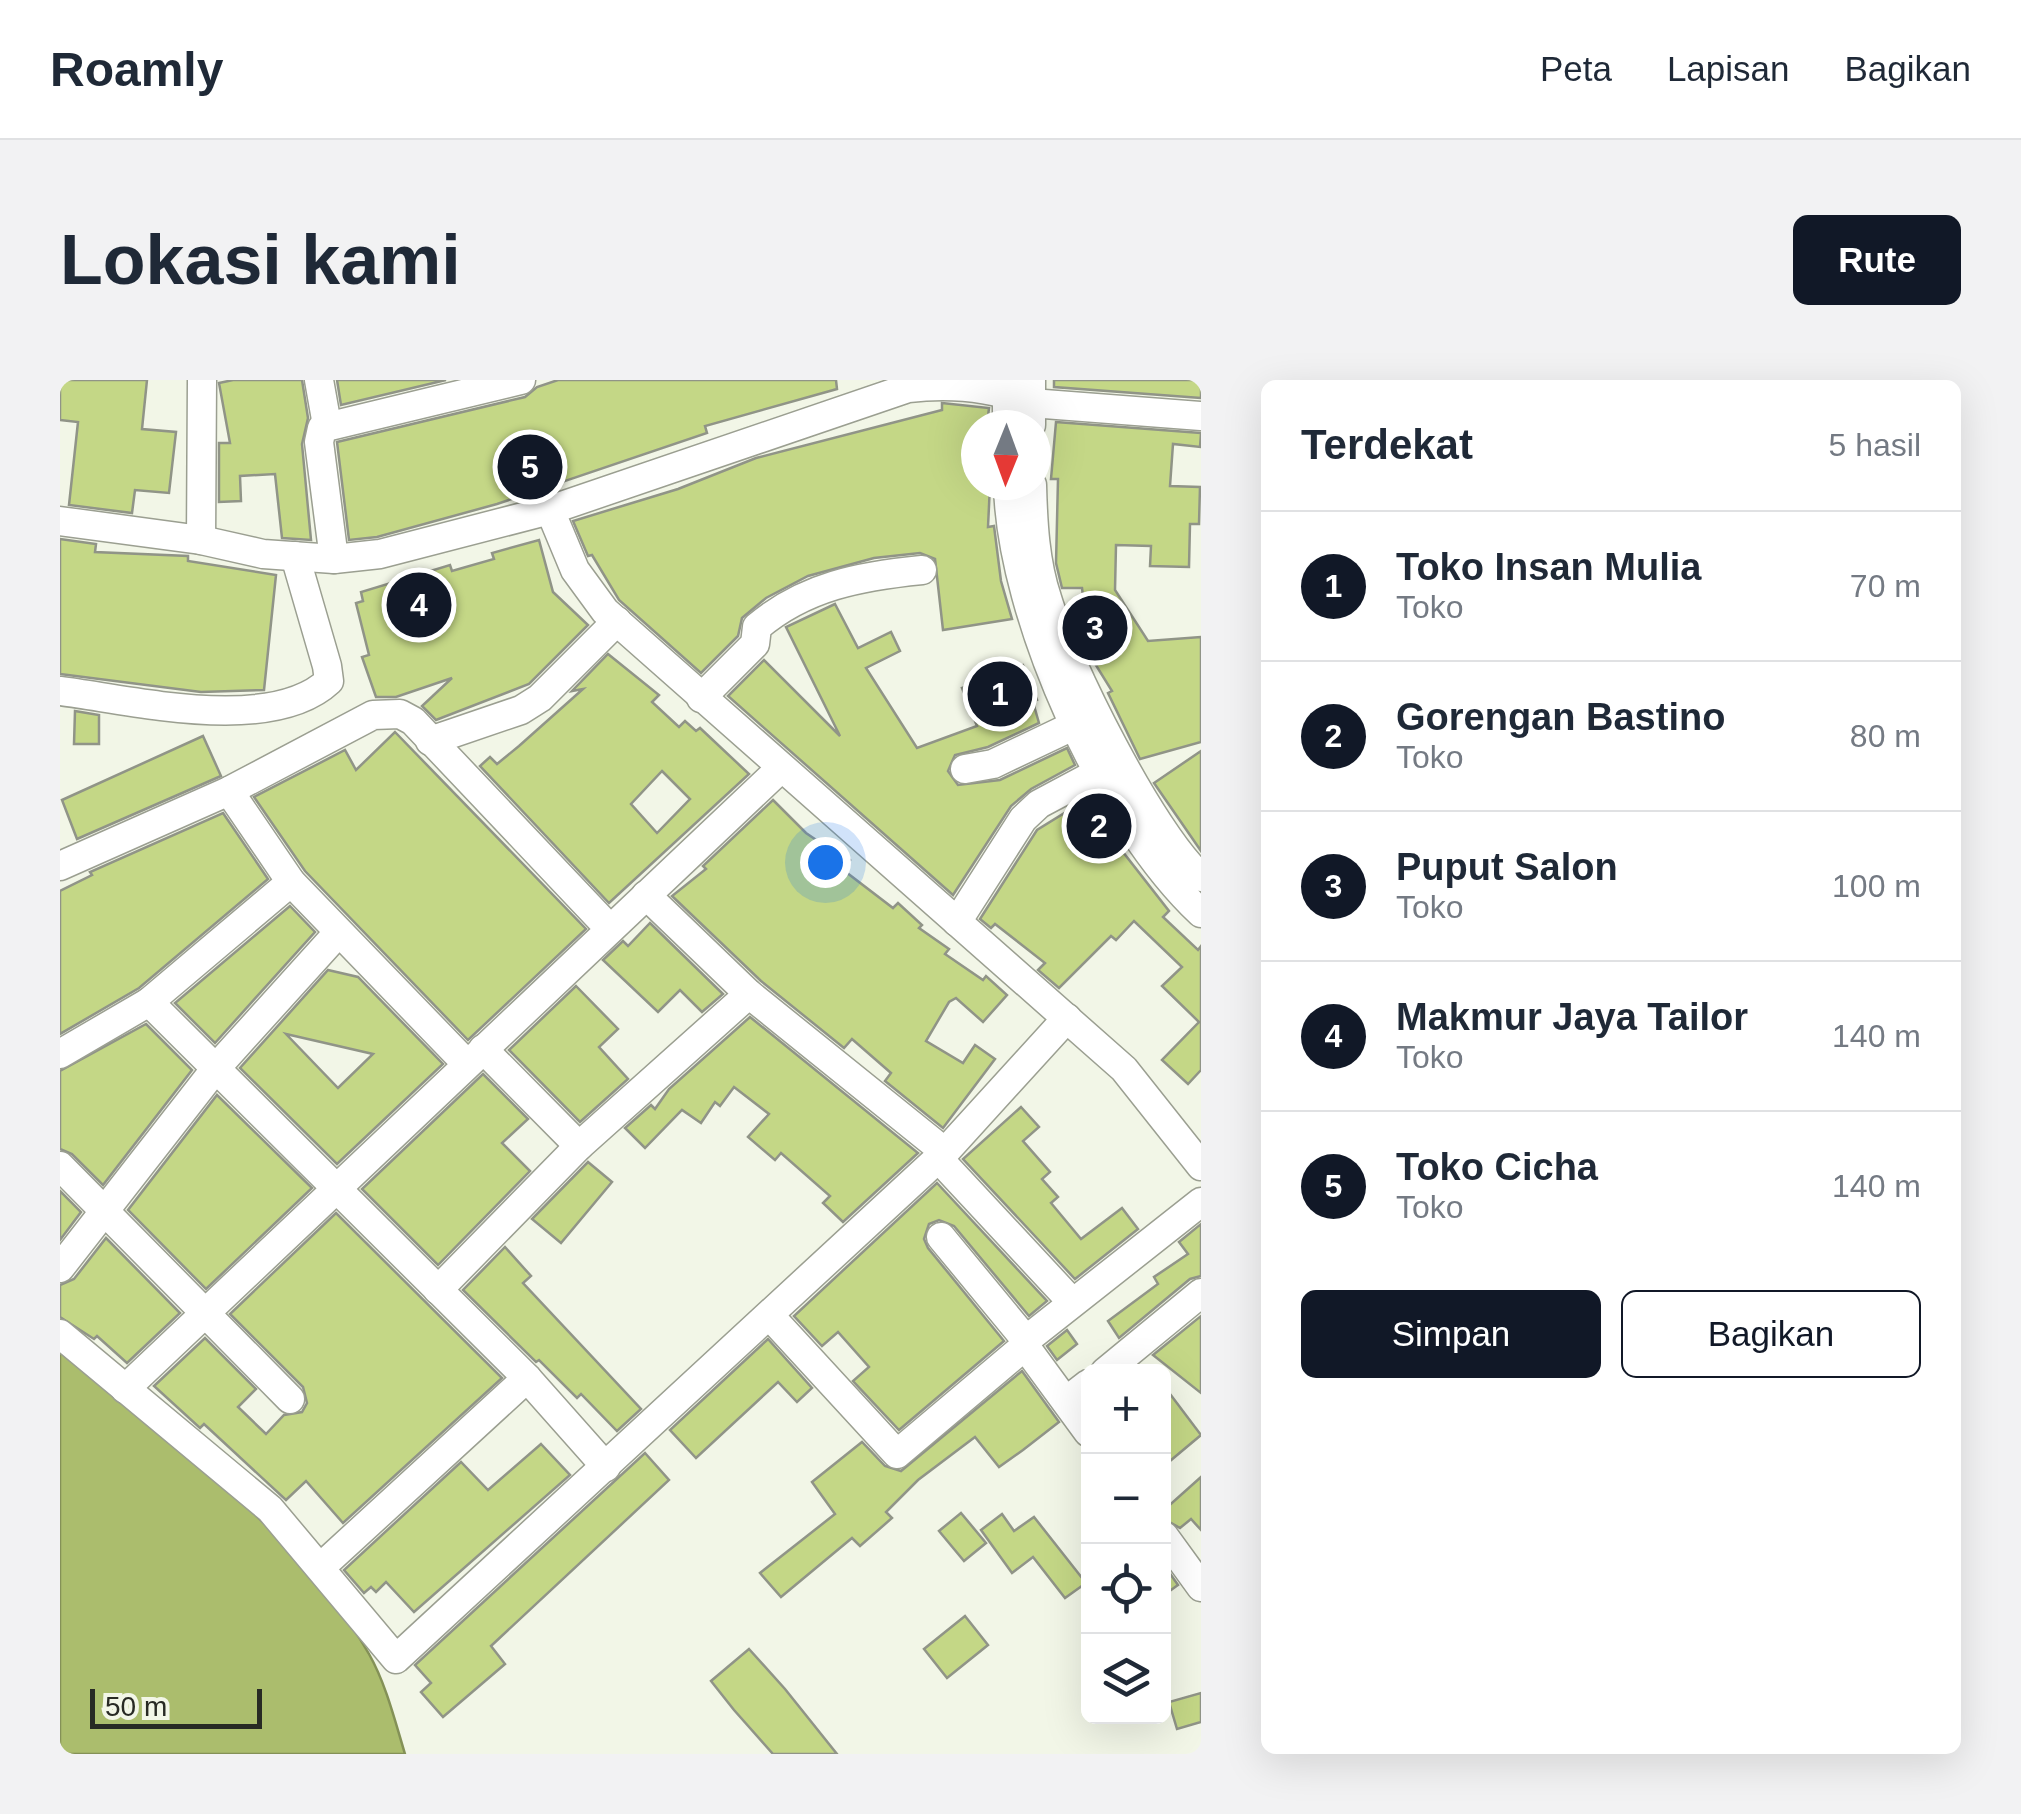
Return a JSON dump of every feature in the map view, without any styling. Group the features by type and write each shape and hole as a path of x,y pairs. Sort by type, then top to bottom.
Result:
{"street":[{"path":"201,540 202,380"},
{"path":"319,380 327,425"},
{"path":"334,559 319,442 320,432 327,425 521,380"},
{"path":"60,522 334,559 380,554 550,510 908,388 946,383 1021,396 1201,416"},
{"path":"1009,500 1011,548 1043,656 1134,831 1177,891 1201,913"},
{"path":"1033,500 1036,549 1047,600 1082,680 1147,805 1185,863 1201,877"},
{"path":"550,510 575,570 617,622 1067,1018 1142,1088 1201,1166"},
{"path":"60,691 245,711 320,690 329,681 327,666 294,556"},
{"path":"700,698 754,644 757,626 792,602 867,576 922,570"},
{"path":"430,741 521,710 540,698 617,622"},
{"path":"60,866 228,791 373,715 400,714 610,929"},
{"path":"966,769 993,764 1077,724"},
{"path":"125,1389 781,768"},
{"path":"958,922 1023,819 1039,804 1101,771"},
{"path":"228,791 291,882 338,933 579,1146"},
{"path":"60,1054 149,1002 291,882"},
{"path":"646,895 749,994 942,1155 1072,1302"},
{"path":"60,1268 216,1068 338,933"},
{"path":"438,1290 579,1146 749,994"},
{"path":"149,1002 527,1378 606,1468"},
{"path":"60,1334 243,1483 321,1567 396,1659 942,1155 1067,1018"},
{"path":"60,1166 290,1399"},
{"path":"770,1316 896,1454 1072,1302 1201,1202"},
{"path":"941,1237 1025,1343 1077,1392"},
{"path":"1115,1364 1201,1293"},
{"path":"321,1567 527,1378"},
{"path":"1170,1544 1200,1583"}],"shaded area":[{"path":"60,1350 228,1490 307,1568 341,1610 369,1654 405,1754 60,1754"}],"building":[{"path":"60,380 147,380 142,429 176,432 169,493 135,490 132,513 69,505 78,422 60,420"},
{"path":"302,380 308,418 302,444 311,540 282,538 275,474 240,476 241,501 219,502 219,443 230,443 219,383"},
{"path":"337,380 446,380 341,405"},
{"path":"558,380 836,380 837,389 705,426 707,433 497,504 377,537 349,540 337,442 525,397 537,387"},
{"path":"1054,380 1201,380 1201,398 1054,387"},
{"path":"942,403 989,408 961,410 961,500 989,500 988,527 994,526 1001,581 1012,619 943,630 935,559 920,553 874,558 808,576 766,598 742,618 738,636 701,673 619,600 592,555 588,556 573,521 678,489 756,458 942,410"},
{"path":"1056,422 1201,433 1200,447 1173,444 1170,486 1200,487 1199,524 1190,524 1189,567 1150,566 1151,546 1116,545 1115,590 1148,641 1201,637 1201,742 1140,759 1108,693 1112,691 1076,626 1086,621 1082,588 1062,588 1056,563 1058,479 1051,479"},
{"path":"60,539 96,544 95,552 188,556 188,561 276,575 264,690 201,692 60,674"},
{"path":"539,540 553,592 588,625 529,684 436,720 422,706 452,678 396,697 376,697 362,657 369,655 356,603 363,601 361,592 450,565 452,571 494,559 492,553"},
{"path":"835,604 858,648 891,632 900,651 866,668 917,748 977,726 962,688 1023,665 1037,700 1033,702 1039,723 988,747 955,755 948,771 958,785 1000,780 1067,748 1075,765 1031,789 1011,806 953,895 728,696 764,660 840,736 786,627"},
{"path":"608,654 659,695 652,702 679,727 685,721 696,731 700,728 749,774 609,903 480,766 490,757 497,764 583,689 572,691","holes":["662,771 690,799 657,833 631,804"]},
{"path":"75,711 99,715 99,744 74,744"},
{"path":"395,732 586,929 468,1040 305,871 254,797 345,750 356,770"},
{"path":"203,736 221,776 77,839 62,800"},
{"path":"1201,751 1201,851 1154,783"},
{"path":"1092,796 1110,826 1105,829 1169,911 1163,917 1198,950 1201,946 1201,1070 1188,1084 1162,1060 1199,1022 1162,986 1182,967 1134,921 1116,940 1111,936 1059,988 1038,970 1045,963 995,924 991,928 980,919 1037,830"},
{"path":"773,800 806,833 831,850 835,846 850,860 842,869 893,908 898,903 922,925 919,928 949,949 945,954 983,980 986,976 1007,995 983,1022 956,998 949,1002 926,1041 963,1063 975,1045 995,1059 943,1128 885,1081 891,1073 852,1039 844,1048 761,981 672,896 706,869 703,866"},
{"path":"223,813 268,879 139,988 60,1034 60,891 92,875 90,872"},
{"path":"290,906 315,932 215,1043 175,1003"},
{"path":"650,923 723,994 702,1012 680,990 658,1012 603,960 623,941 628,946"},
{"path":"328,970 358,977 443,1064 337,1164 240,1068","holes":["286,1034 373,1054 338,1088"]},
{"path":"576,986 618,1029 599,1047 628,1079 580,1122 509,1050"},
{"path":"750,1017 918,1153 843,1222 823,1203 830,1196 781,1153 775,1160 748,1137 769,1114 734,1087 720,1106 715,1102 701,1123 682,1110 645,1148 625,1128 651,1105 655,1109 669,1089"},
{"path":"146,1024 192,1070 103,1185 72,1154 60,1149 60,1071"},
{"path":"483,1074 528,1119 502,1143 530,1171 438,1265 362,1189"},
{"path":"217,1095 312,1188 206,1289 128,1210"},
{"path":"1021,1107 1039,1127 1023,1141 1050,1172 1042,1179 1058,1197 1051,1203 1081,1239 1122,1208 1138,1229 1075,1279 963,1159"},
{"path":"588,1162 612,1182 561,1243 532,1219"},
{"path":"937,1183 1047,1301 1029,1316 954,1226 939,1220 929,1224 924,1239 928,1248 1004,1341 899,1430 853,1381 869,1367 838,1332 822,1346 794,1316"},
{"path":"60,1191 81,1212 60,1240"},
{"path":"336,1213 502,1378 343,1523 306,1481 286,1500 204,1424 200,1428 154,1386 205,1338 256,1389 238,1407 266,1434 284,1415 302,1412 307,1403 303,1387 230,1314"},
{"path":"1201,1224 1201,1276 1190,1279 1119,1338 1108,1321 1158,1284 1154,1277 1188,1254 1179,1242"},
{"path":"106,1238 180,1313 127,1363 97,1336 94,1339 60,1317 60,1285 74,1279"},
{"path":"505,1247 531,1276 523,1283 641,1409 617,1431 581,1394 577,1398 539,1360 536,1362 463,1290"},
{"path":"1201,1316 1201,1393 1171,1369 1171,1364 1153,1355"},
{"path":"1067,1330 1077,1344 1057,1360 1047,1346"},
{"path":"768,1339 812,1388 797,1402 778,1382 696,1458 670,1430"},
{"path":"1022,1371 1059,1422 1023,1450 999,1467 975,1437 918,1480 886,1512 892,1518 860,1546 852,1538 781,1597 760,1573 835,1514 812,1482 862,1442 885,1466 901,1471"},
{"path":"1171,1395 1201,1435 1171,1460"},
{"path":"541,1444 570,1475 414,1612 386,1582 376,1592 371,1587 364,1593 344,1570 461,1462 488,1490"},
{"path":"645,1453 669,1480 491,1646 505,1664 443,1717 421,1692 431,1683 415,1665"},
{"path":"1201,1477 1201,1530 1191,1519 1180,1528 1171,1523 1171,1504"},
{"path":"961,1513 986,1543 964,1561 939,1531"},
{"path":"1002,1514 1014,1531 1034,1517 1081,1577 1081,1587 1065,1598 1033,1557 1012,1573 981,1530"},
{"path":"965,1616 988,1645 947,1678 924,1649"},
{"path":"749,1649 837,1754 773,1754 734,1710 711,1681"},
{"path":"1201,1693 1201,1722 1177,1729 1171,1701"}],"place":[{"name":"Toko Cicha","path":"530,467"},
{"name":"Makmur Jaya Tailor","path":"419,605"},
{"name":"Puput Salon","path":"1095,628"},
{"name":"Toko Insan Mulia","path":"1000,694"},
{"name":"Gorengan Bastino","path":"1099,826"}]}
